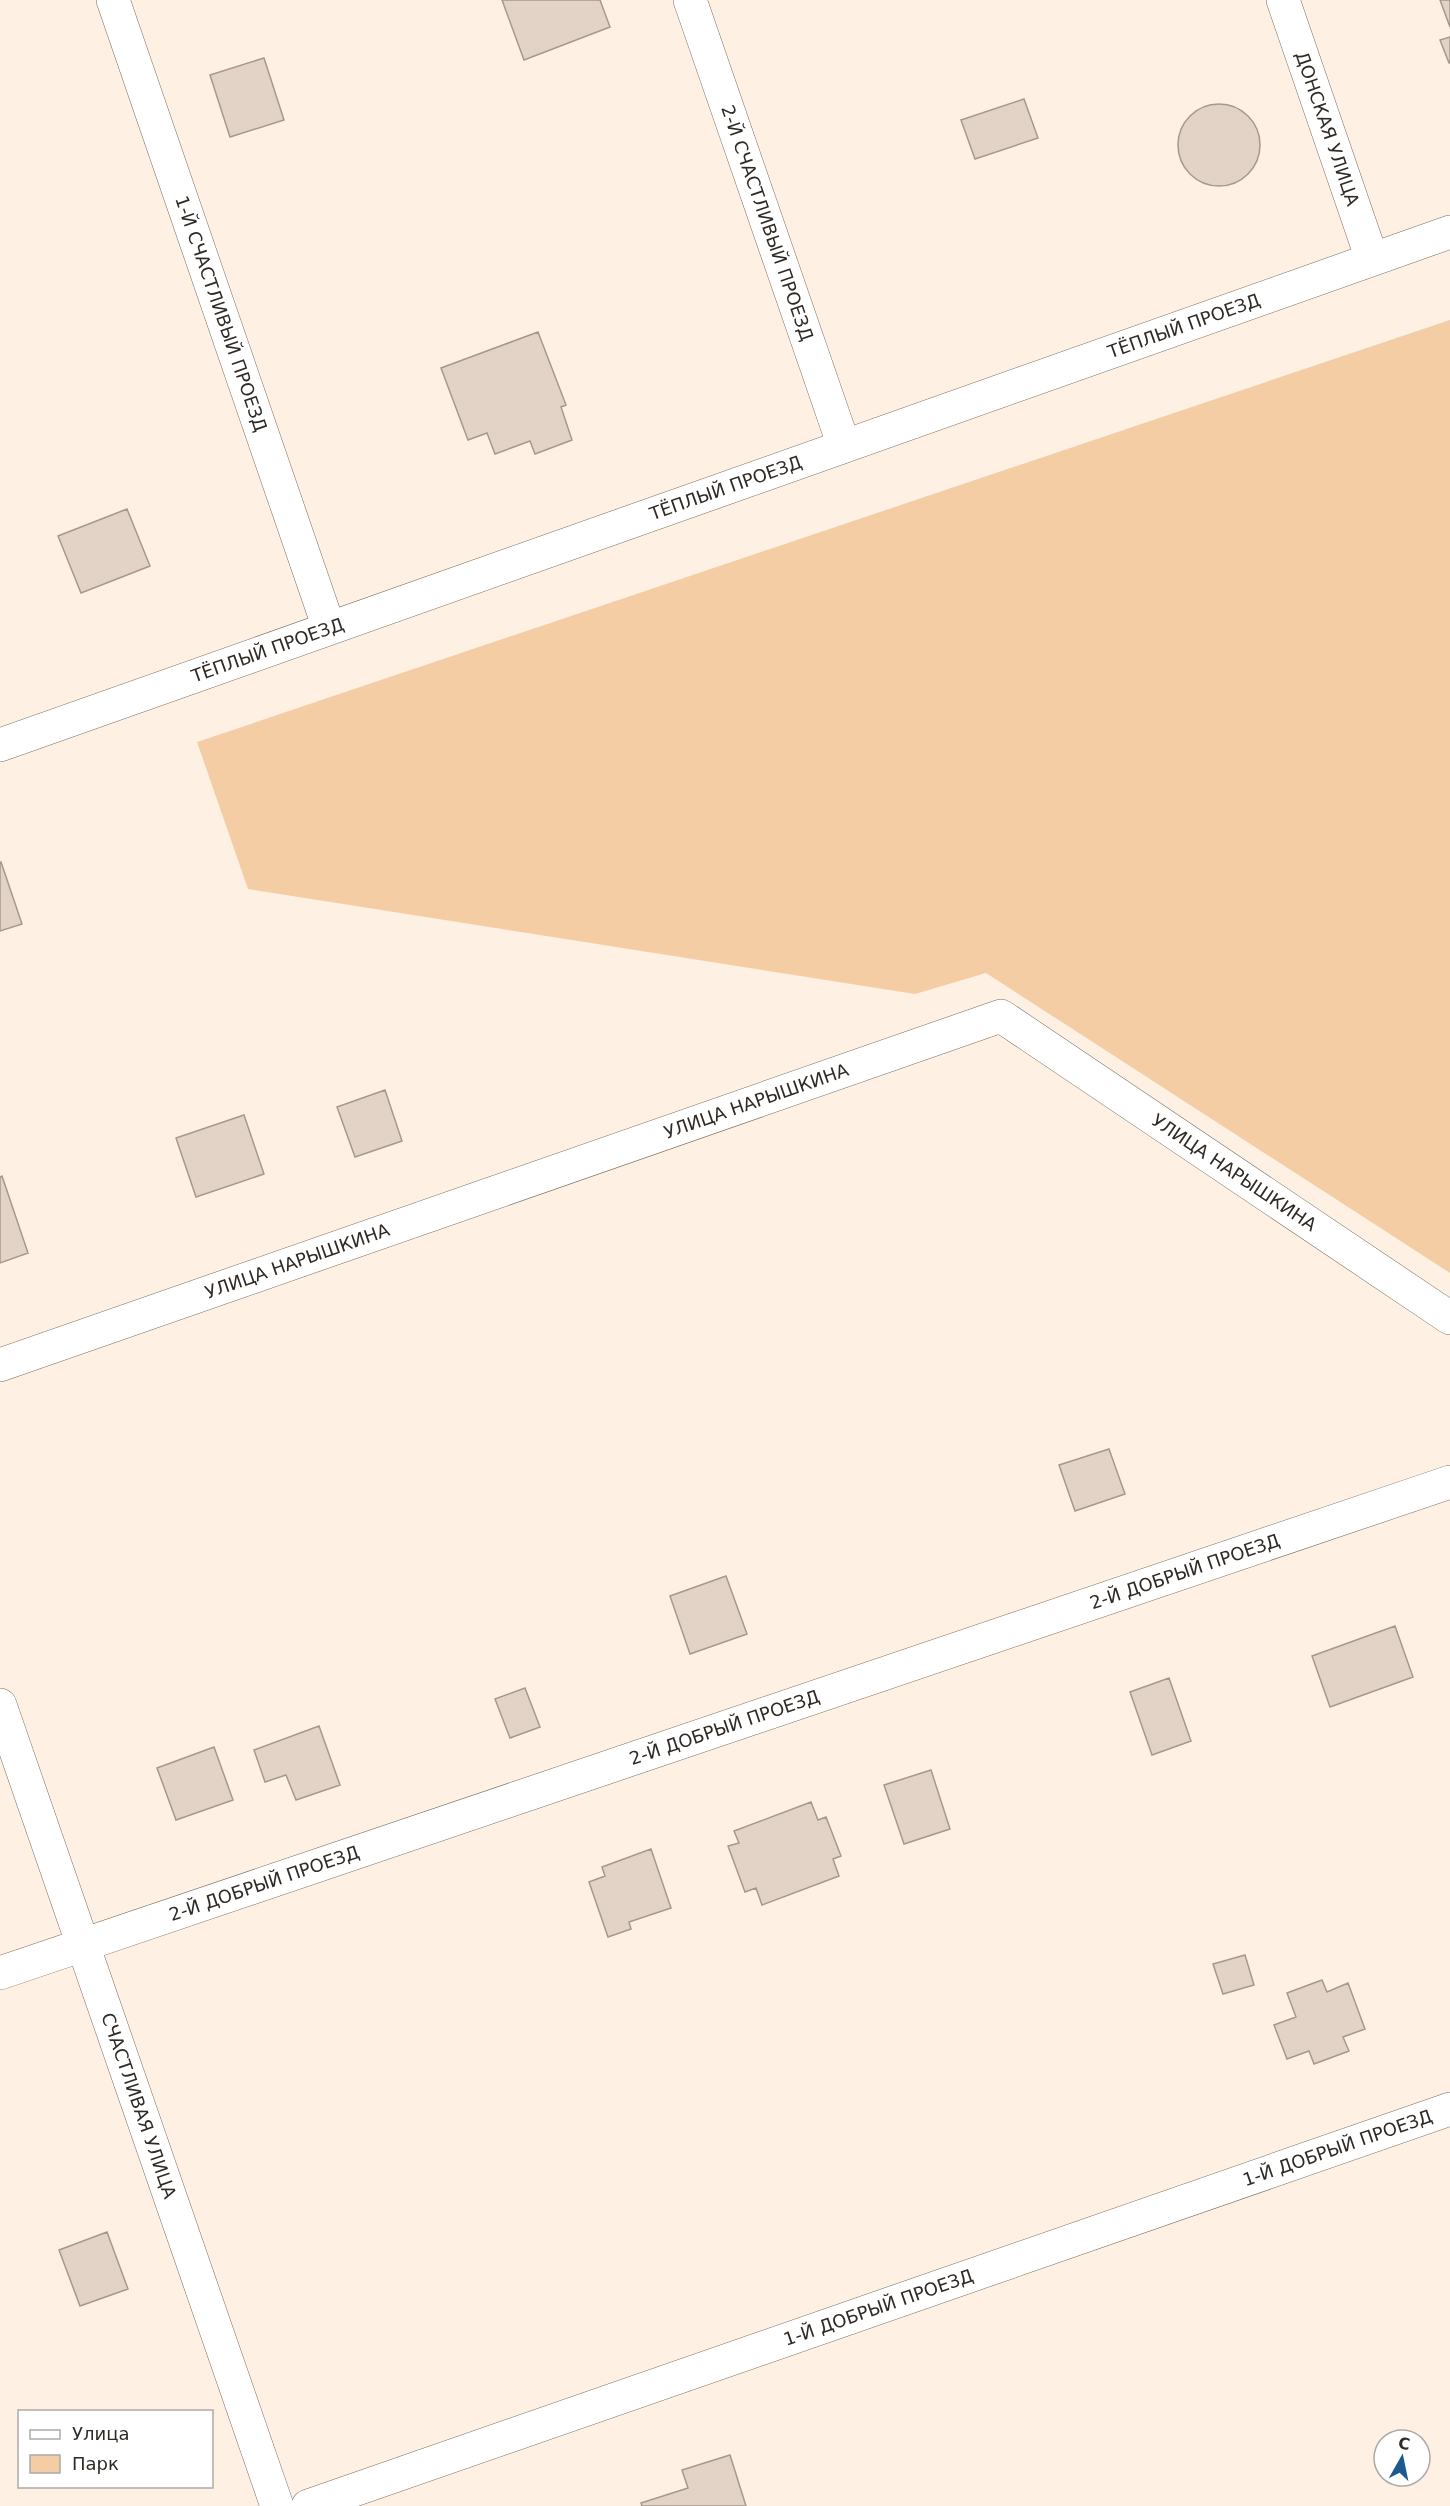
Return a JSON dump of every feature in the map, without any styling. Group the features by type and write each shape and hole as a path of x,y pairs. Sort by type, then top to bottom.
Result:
{"street":[{"name":"1-Й СЧАСТЛИВЫЙ ПРОЕЗД","path":"113,0 329,628"},
{"name":"2-Й СЧАСТЛИВЫЙ ПРОЕЗД","path":"690,0 844,446"},
{"name":"ДОНСКАЯ УЛИЦА","path":"1283,0 1372,259"},
{"name":"ТЁПЛЫЙ ПРОЕЗД","path":"0,745 1450,232"},
{"name":"УЛИЦА НАРЫШКИНА","path":"0,1365 1001,1016 1450,1318"},
{"name":"2-Й ДОБРЫЙ ПРОЕЗД","path":"0,1973 1450,1482"},
{"name":"СЧАСТЛИВАЯ УЛИЦА","path":"0,1705 277,2506"},
{"name":"1-Й ДОБРЫЙ ПРОЕЗД","path":"308,2506 1450,2109"}],"green space":[{"path":"1450,320 1450,1273 986,973 915,994 248,889 197,742"}],"building":[{"path":"502,0 600,0 610,27 524,60"},
{"path":"1440,0 1450,0 1450,27"},
{"path":"1450,37 1450,63 1449,63 1440,40"},
{"path":"264,58 284,120 230,137 210,75"},
{"path":"1024,99 1038,138 975,159 961,120"},
{"path":"1219,104 1235,107 1248,116 1257,129 1260,145 1257,161 1248,174 1235,183 1219,186 1203,183 1190,174 1181,161 1178,145 1181,129 1190,116 1203,107"},
{"path":"538,332 566,405 561,407 572,440 535,454 530,441 495,454 487,433 468,440 441,368"},
{"path":"127,509 150,566 81,593 58,536"},
{"path":"0,863 22,924 0,931"},
{"path":"385,1090 402,1141 355,1157 337,1107"},
{"path":"244,1115 264,1174 196,1197 176,1138"},
{"path":"2,1176 28,1253 0,1263 0,1177"},
{"path":"1109,1449 1125,1494 1075,1511 1059,1465"},
{"path":"726,1576 747,1634 690,1654 670,1596"},
{"path":"1395,1626 1413,1677 1330,1707 1312,1656"},
{"path":"1169,1678 1191,1741 1152,1755 1130,1692"},
{"path":"525,1688 540,1727 510,1738 495,1699"},
{"path":"319,1726 340,1785 296,1800 286,1775 265,1782 254,1750"},
{"path":"214,1747 233,1800 176,1820 157,1768"},
{"path":"931,1770 950,1829 904,1844 884,1785"},
{"path":"811,1802 818,1820 826,1817 841,1856 833,1859 839,1876 762,1905 756,1888 745,1892 728,1846 739,1843 734,1831"},
{"path":"651,1849 671,1908 629,1922 631,1929 608,1937 589,1882 605,1876 602,1867"},
{"path":"1245,1955 1254,1985 1223,1994 1213,1964"},
{"path":"1322,1980 1327,1992 1348,1983 1365,2029 1343,2037 1349,2051 1314,2064 1309,2051 1287,2059 1274,2025 1296,2017 1287,1993"},
{"path":"107,2232 128,2289 80,2306 59,2250"},
{"path":"730,2455 746,2506 642,2506 641,2503 688,2488 682,2470"}]}
